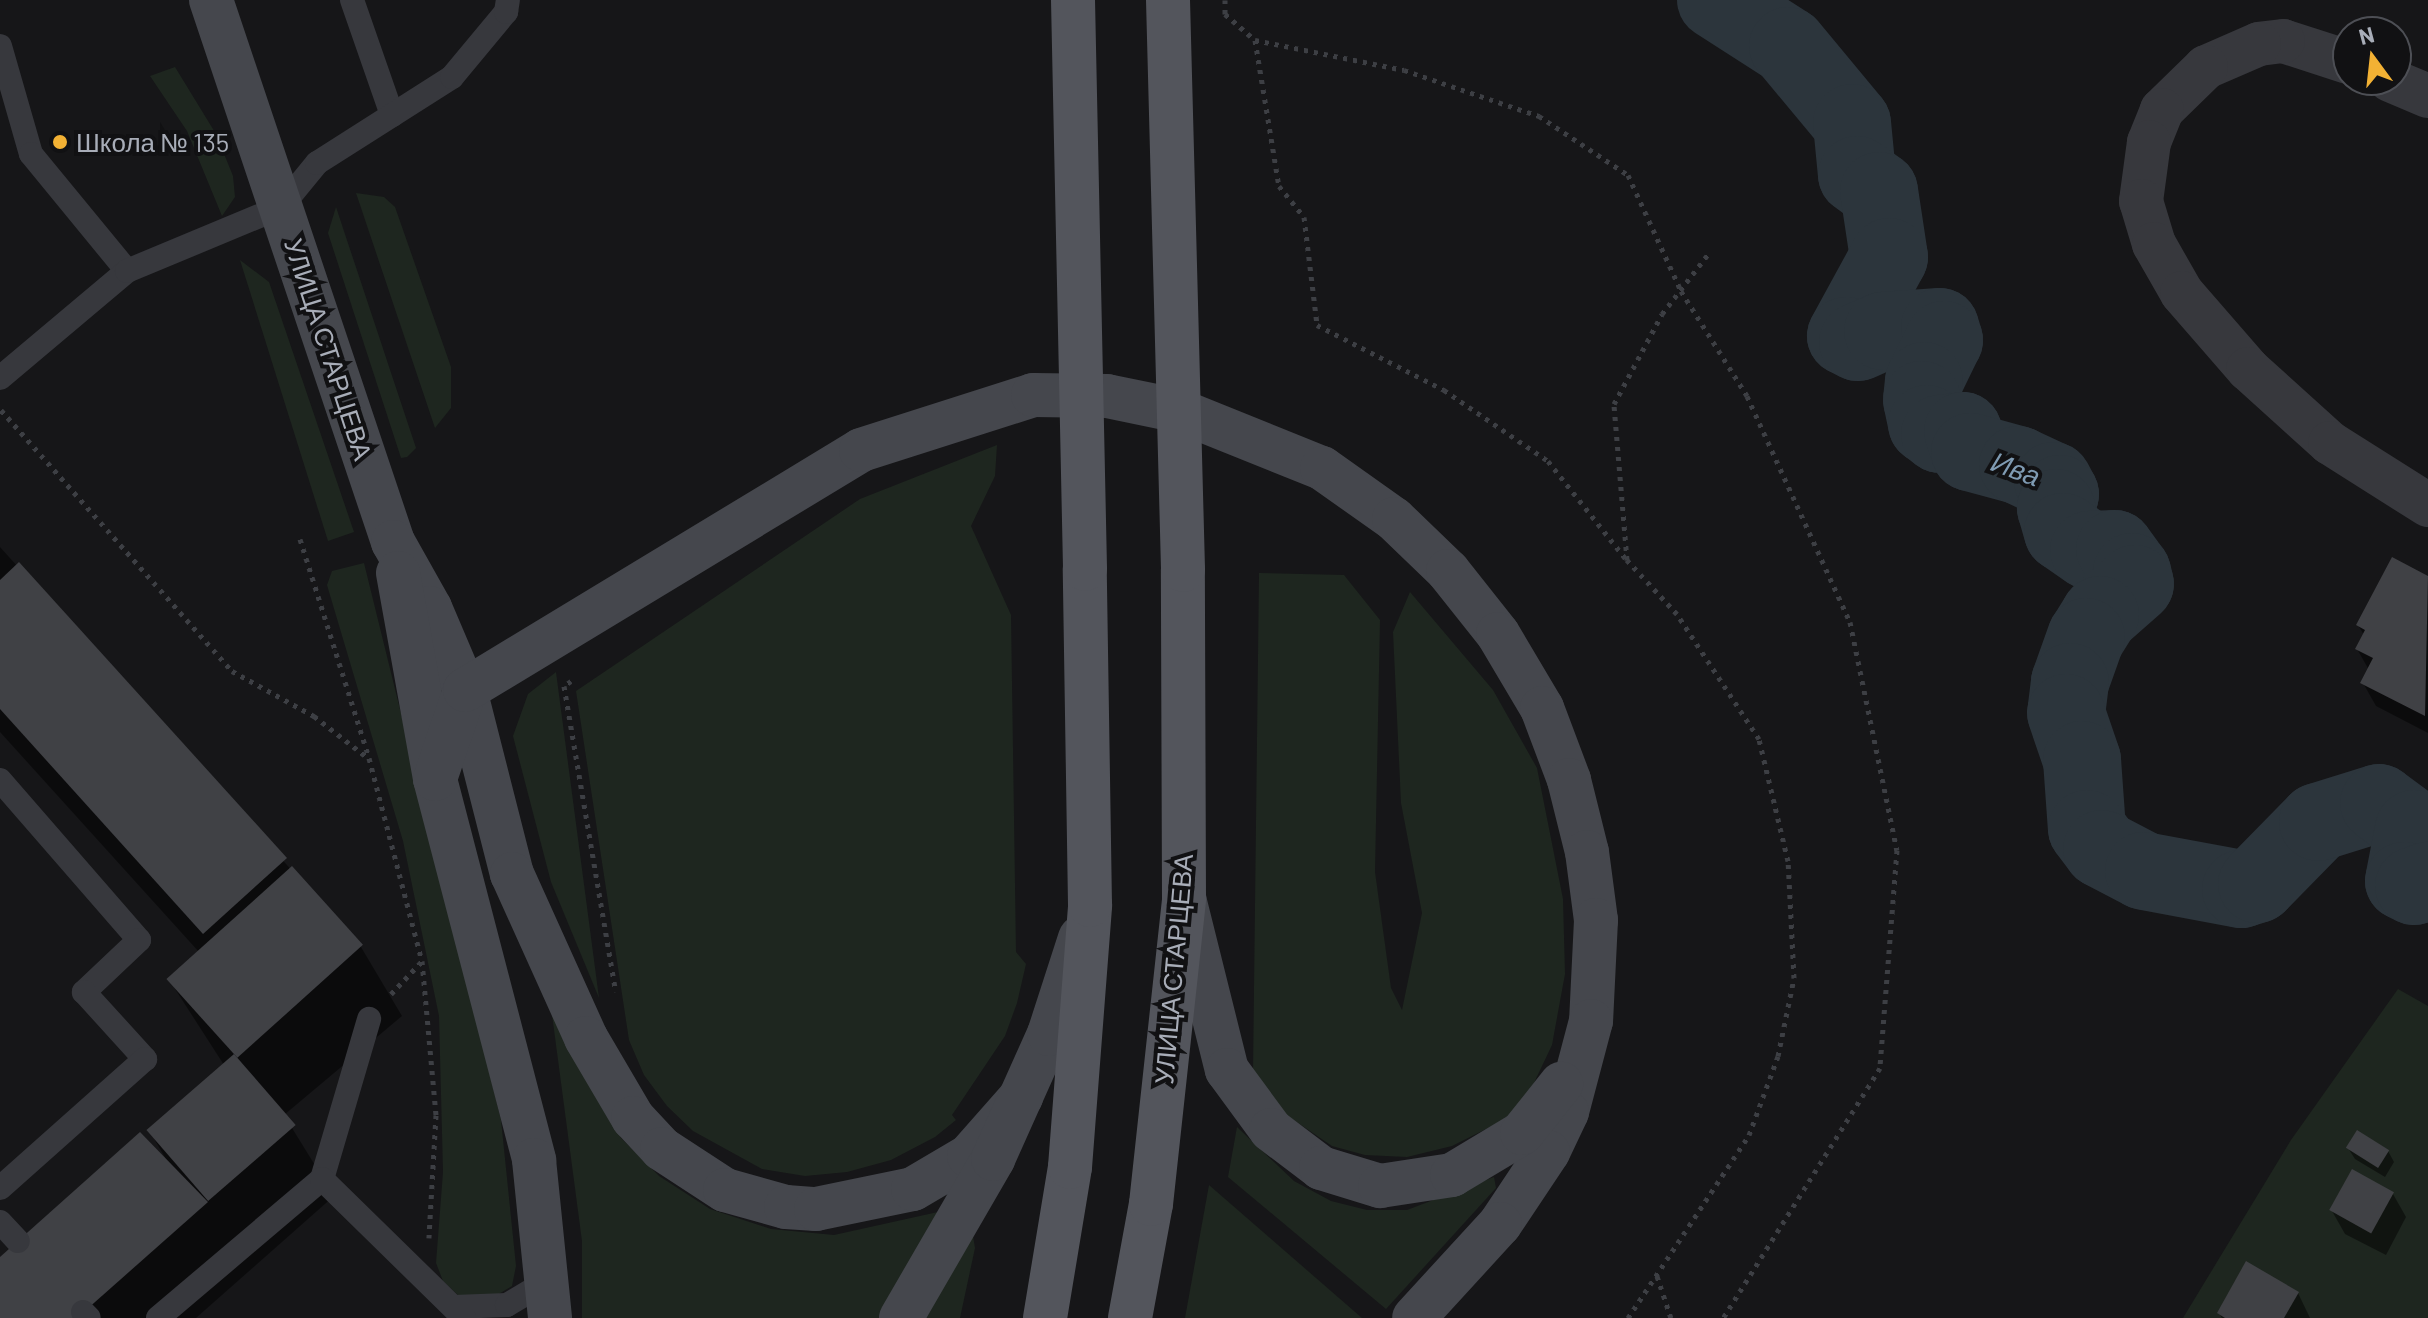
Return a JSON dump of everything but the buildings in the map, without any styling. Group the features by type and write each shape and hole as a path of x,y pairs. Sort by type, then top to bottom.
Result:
{"main road":[{"name":"УЛИЦА СТАРЦЕВА","path":"211,0 393,542 430,608 465,690 512,874 586,1038 633,1118 692,1172 725,1190 786,1207 848,1206 885,1199 913,1189 969,1156 1021,1097"},
{"path":"1045,1318 1070,1167 1090,905 1073,0"},
{"name":"УЛИЦА СТАРЦЕВА","path":"1130,1318 1151,1204 1184,898 1183,570 1168,0"},
{"path":"435,779 465,690 861,450 1033,395 1107,396 1180,411 1322,468 1394,519 1448,571 1498,634 1542,708 1587,852 1596,920 1591,1021 1567,1112 1548,1152 1500,1224 1414,1318"},
{"path":"393,542 435,779 534,1160 550,1299"},
{"path":"1184,898 1227,1070 1248,1105 1294,1152 1353,1180 1380,1186 1412,1184 1452,1175 1485,1160 1522,1133 1547,1105 1568,1074 1591,1021"},
{"path":"901,1318 993,1159 1049,1034 1090,905"}],"street":[{"path":"2332,57 2283,41 2259,44 2206,67 2162,110 2149,142 2141,201 2154,244 2182,293 2248,369 2330,443 2428,505"}],"lane":[{"path":"352,0 392,115"},
{"path":"0,378 127,271 281,207 317,163 452,77 506,12 508,0"},
{"path":"0,46 31,154 127,271"},
{"path":"0,780 139,940 84,992 145,1059 0,1188"},
{"path":"158,1318 322,1179 369,1019"},
{"path":"322,1179 459,1312 550,1299"},
{"path":"0,1222 18,1241"}],"path":[{"path":"1225,0 1225,14 1255,40 1404,70 1539,116 1628,175 1681,291 1747,396 1850,622 1897,850 1880,1068 1723,1318"},
{"path":"1255,40 1279,186 1304,217 1317,325 1444,390 1548,461 1627,560 1677,614 1759,739 1788,861 1794,978 1778,1056 1749,1135 1628,1318"},
{"path":"1627,560 1614,404 1662,314 1709,253"},
{"path":"0,409 232,671 314,716 369,758"},
{"path":"300,539 369,758 422,961 436,1115 424,1278"},
{"path":"577,677 564,686 618,1005"},
{"path":"369,1019 422,961"},
{"path":"1657,1276 1671,1318"}],"shaded area":[{"path":"175,67 216,134 233,176 235,197 222,216 187,131 150,76"},
{"path":"356,193 384,197 395,207 451,367 451,408 435,428"},
{"path":"336,207 416,448 407,457 401,458 328,233"},
{"path":"240,260 269,282 354,532 328,541"},
{"path":"997,445 995,476 971,526 1011,615 1016,952 1026,964 1017,1003 1005,1036 952,1115 956,1120 935,1137 891,1160 847,1172 805,1176 762,1169 693,1131 667,1106 644,1075 629,1040 576,691 860,499"},
{"path":"364,563 501,1120 516,1266 512,1286 497,1295 460,1297 443,1281 436,1263 443,1172 439,1016 403,841 327,585 332,571"},
{"path":"1259,573 1344,575 1380,620 1375,872 1391,988 1402,1010 1422,913 1401,803 1393,632 1410,592 1493,690 1537,768 1563,899 1565,974 1552,1045 1533,1085 1506,1119 1452,1146 1407,1157 1365,1155 1332,1146 1282,1112 1253,1072"},
{"path":"556,672 599,998 551,882 513,736 528,694"},
{"path":"2398,989 2428,1006 2428,1318 2183,1318 2291,1140"},
{"path":"551,1007 621,1138 659,1176 710,1209 771,1229 834,1235 947,1210 883,1318 582,1318 582,1241"},
{"path":"1237,1127 1294,1181 1331,1201 1367,1210 1407,1210 1494,1177 1496,1188 1386,1309 1228,1177"},
{"path":"1209,1185 1362,1318 1185,1318"},
{"path":"972,1230 975,1248 960,1318 921,1318"}],"waterway":[{"name":"Ива","path":"1716,0 1788,46 1852,123 1857,175 1879,191 1889,257 1846,336 1858,342 1883,331 1940,327 1944,340 1924,381 1922,400 1927,424 1940,434 1963,431 1970,452 2018,465 2053,481 2060,494 2056,508 2063,532 2089,550 2115,549 2132,572 2135,584 2100,615 2086,637 2070,682 2066,713 2082,760 2087,829 2102,849 2144,871 2241,889 2257,884 2318,822 2379,803 2414,829 2404,881 2414,886 2428,881"}],"place":[{"name":"Школа № 135","path":"60,142"}]}
